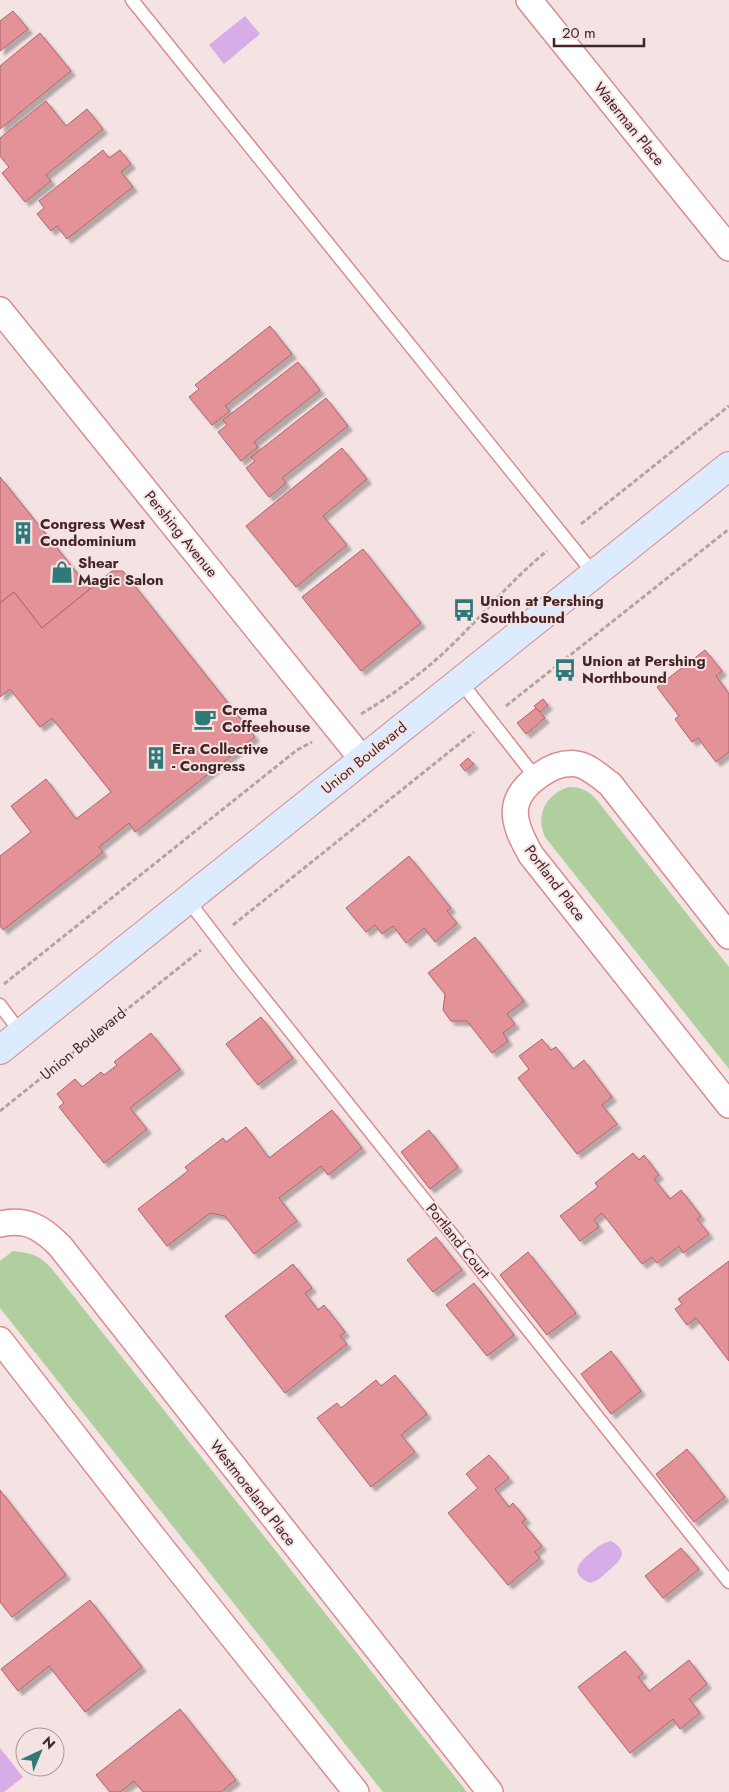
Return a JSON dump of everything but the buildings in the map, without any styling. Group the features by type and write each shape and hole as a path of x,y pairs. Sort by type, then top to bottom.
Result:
{"main road":[{"name":"Union Boulevard","path":"0,1050 729,466"}],"street":[{"name":"Waterman Place","path":"529,0 729,248"},
{"name":"Pershing Avenue","path":"0,310 362,759"},
{"name":"Portland Place","path":"729,936 610,784 591,770 578,764 563,764 550,768 526,786 518,797 515,809 519,834 537,862 729,1105"},
{"name":"Westmoreland Place","path":"0,1224 17,1221 32,1225 46,1232 60,1246 490,1792"},
{"path":"0,1340 356,1792"}],"lane":[{"path":"132,0 594,574"},
{"path":"460,681 536,778"},
{"name":"Portland Court","path":"187,899 729,1582"},
{"path":"0,1006 21,1032"}],"path":[{"name":"Union Boulevard","path":"0,1111 729,529"},
{"path":"0,988 297,750"}],"green space":[{"path":"569,787 584,790 596,799 729,967 729,1069 545,837 541,821 545,806 554,795"},
{"path":"13,1251 35,1256 52,1269 467,1792 383,1792 0,1308 0,1261"}],"shaded area":[{"path":"245,16 260,34 224,64 209,45"},
{"path":"611,1541 621,1549 622,1553 616,1564 603,1576 590,1583 580,1577 577,1570 580,1563 599,1546"},
{"path":"0,1748 15,1767 15,1777 23,1777 4,1792 0,1792"}],"place":[{"name":"Congress West Condominium","path":"23,533"},
{"name":"Shear Magic Salon","path":"62,572"},
{"name":"Union at Pershing Southbound","path":"464,610"},
{"name":"Union at Pershing Northbound","path":"565,670"},
{"name":"Crema Coffeehouse","path":"205,719"},
{"name":"Era Collective - Congress","path":"156,758"}]}
